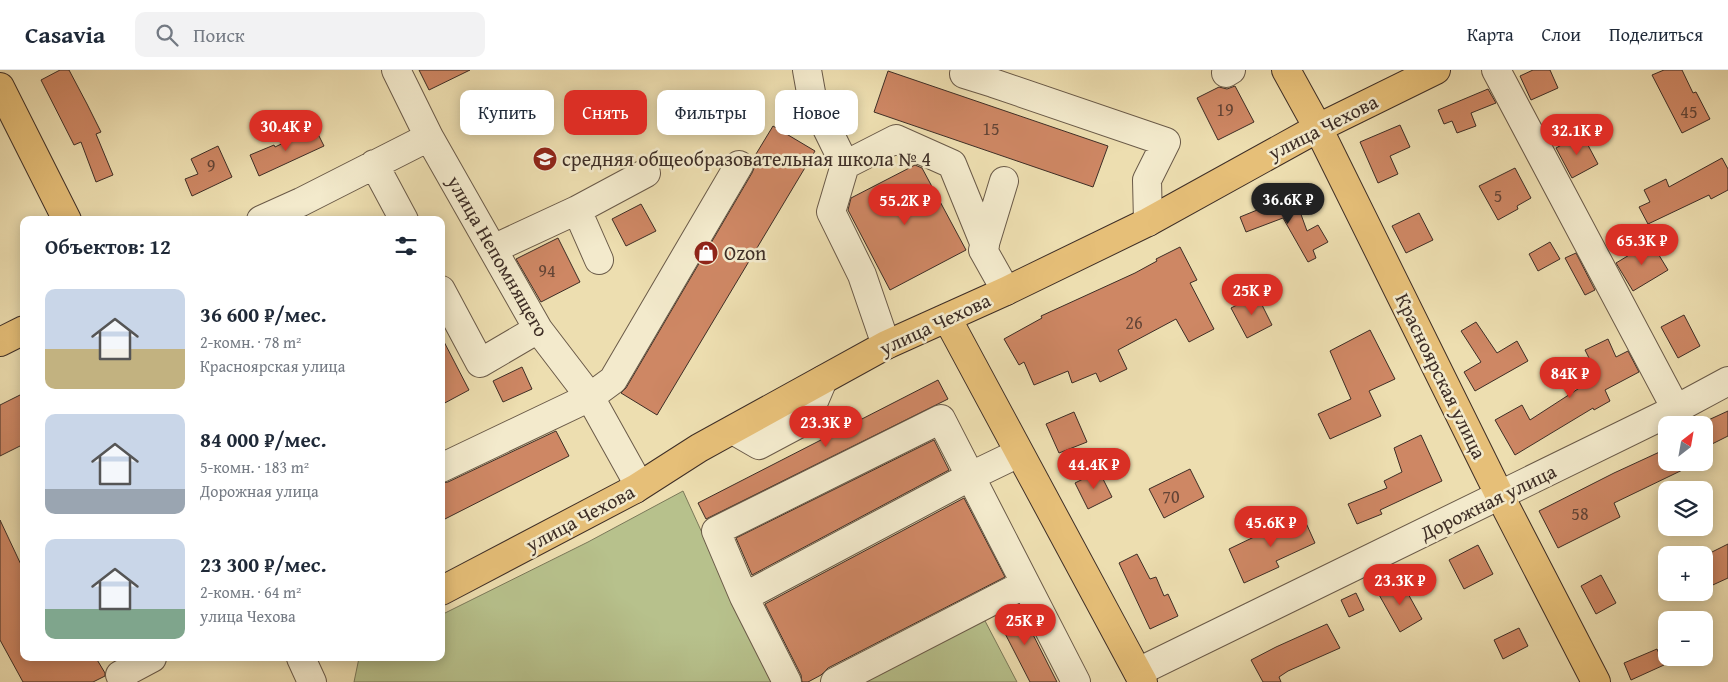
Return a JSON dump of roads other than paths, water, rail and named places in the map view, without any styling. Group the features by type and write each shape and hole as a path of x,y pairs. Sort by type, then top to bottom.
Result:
{"main road":[{"name":"улица Чехова","path":"445,589 635,489 699,448 886,345 1006,291 1148,222 1318,128 1436,70"},
{"name":"Красноярская улица","path":"1289,72 1500,496 1596,682"},
{"path":"0,87 8,121 65,216"},
{"path":"947,318 1140,677"},
{"path":"0,342 20,332"}],"street":[{"name":"улица Непомнящего","path":"396,70 429,137 538,329 590,397 634,476 635,489"},
{"path":"807,70 812,98 845,165 831,212 862,275 886,345"},
{"path":"965,70 964,74 993,82 1166,142 1147,180 1148,222"},
{"path":"1496,70 1676,409"},
{"path":"281,216 306,211 374,164 429,137"},
{"path":"845,165 896,139 952,164 985,245"},
{"path":"374,164 402,216"},
{"path":"445,466 590,397 614,380 739,165"},
{"path":"494,249 577,210 646,173"},
{"path":"1004,181 984,250 1006,291"},
{"path":"577,210 598,260"},
{"path":"445,297 480,363 538,329"},
{"name":"Дорожная улица","path":"1140,677 1676,409 1728,381"},
{"path":"787,682 744,597 716,531 941,419 1024,584 1076,682"},
{"path":"744,597 971,476 1019,453"},
{"path":"834,682 1024,584"},
{"path":"120,675 146,661"},
{"path":"302,661 312,682"}],"place":[{"name":"средняя общеобразовательная школа № 4","path":"545,159"},
{"name":"Ozon","path":"706,253"}]}
